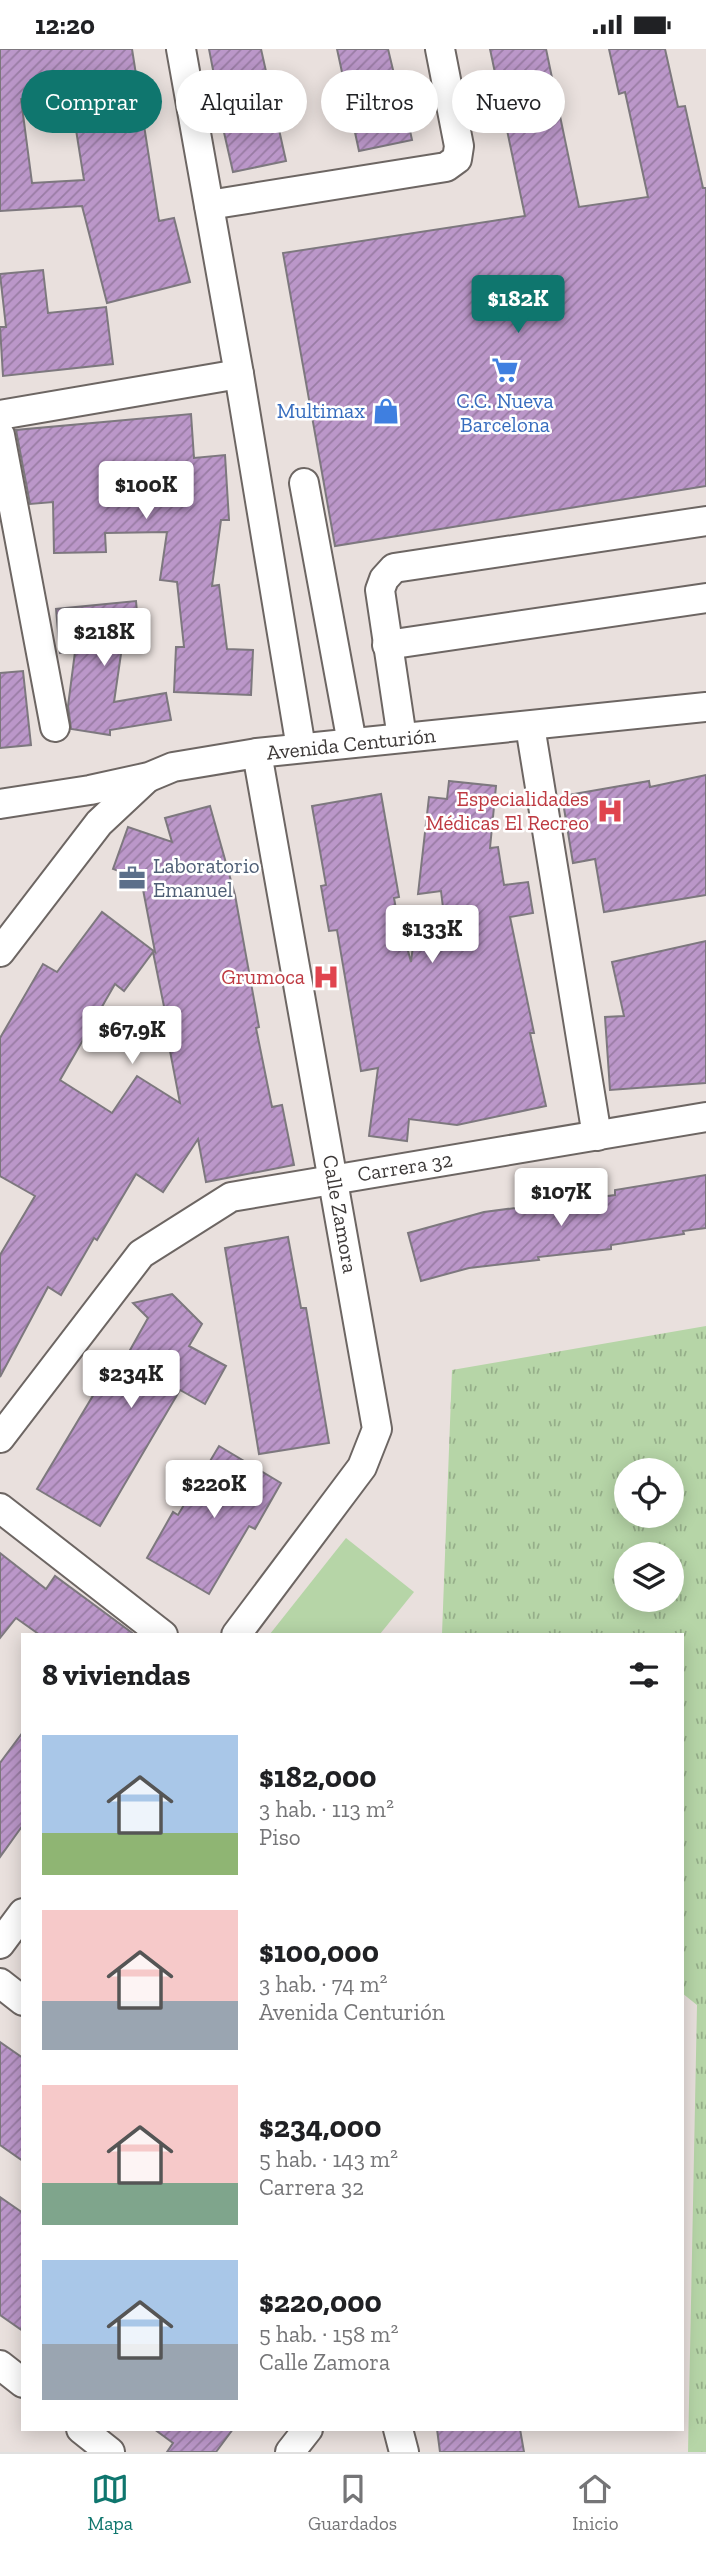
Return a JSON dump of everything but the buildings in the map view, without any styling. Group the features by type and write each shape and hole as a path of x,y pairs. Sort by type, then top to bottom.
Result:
{"street":[{"path":"181,49 239,374 301,748"},
{"path":"209,205 446,167 457,159 459,146 440,49"},
{"path":"0,415 239,374"},
{"path":"0,435 55,727"},
{"path":"304,483 352,743"},
{"path":"402,738 380,590 384,579 394,568 706,521"},
{"path":"387,645 706,598"},
{"name":"Avenida Centurión","path":"0,804 90,790 149,777 173,767 257,753 706,707"},
{"path":"530,726 597,1136"},
{"name":"Calle Zamora","path":"238,1633 362,1467 377,1429 257,753"},
{"path":"0,952 99,823 149,777"},
{"name":"Carrera 32","path":"0,1438 142,1254 231,1197 706,1117"},
{"path":"0,1508 160,1633"},
{"path":"0,1944 21,1916"},
{"path":"0,1983 21,1999"},
{"path":"0,2365 21,2381"},
{"path":"84,2431 110,2452"},
{"path":"290,2452 306,2431"},
{"path":"399,2431 404,2452"}],"green space":[{"path":"706,1326 706,2452 688,2452 697,2005 684,1995 684,1633 442,1633 452,1370"},
{"path":"346,1538 414,1592 381,1633 271,1633"}],"place":[{"name":"C.C. Nueva Barcelona","path":"505,370"},
{"name":"Multimax","path":"386,411"},
{"name":"Especialidades Médicas El Recreo","path":"610,811"},
{"name":"Laboratorio Emanuel","path":"132,878"},
{"name":"Grumoca","path":"326,977"}]}
